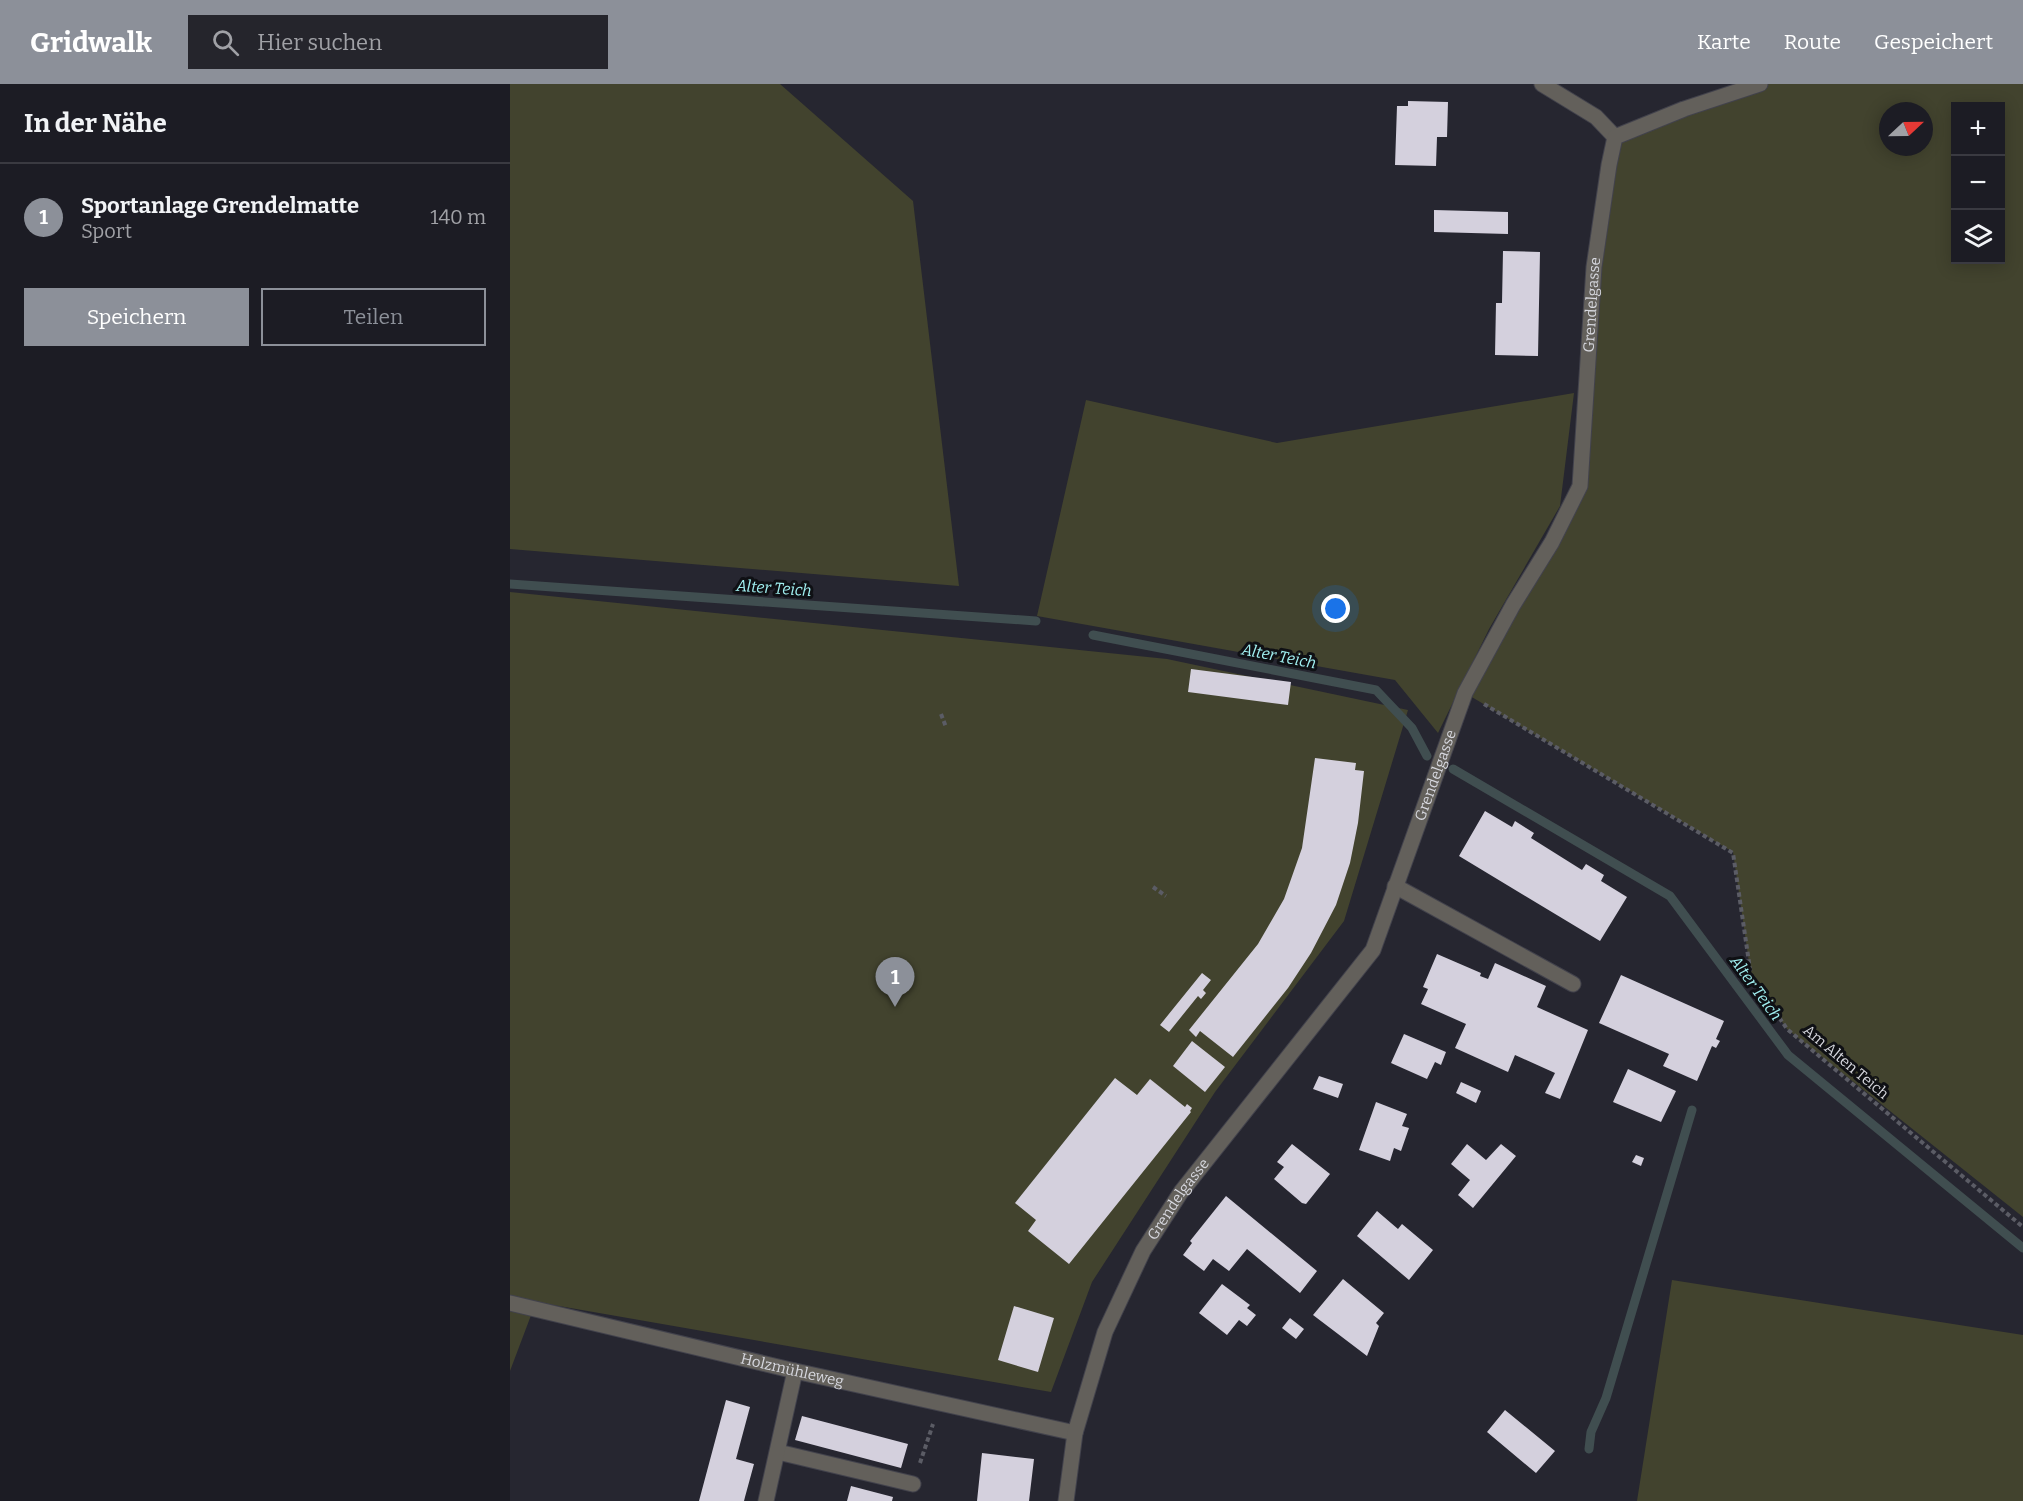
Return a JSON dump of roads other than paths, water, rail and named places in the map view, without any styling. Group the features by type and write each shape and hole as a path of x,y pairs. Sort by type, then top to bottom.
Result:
{"street":[{"path":"1542,84 1596,117 1615,137 1683,109 1760,84"},
{"name":"Grendelgasse","path":"1066,1501 1076,1433 1105,1332 1143,1251 1181,1192 1373,950 1465,693 1512,605 1552,542 1580,486 1594,267 1615,137"},
{"path":"1395,886 1574,984"},
{"name":"Holzmühleweg","path":"510,1303 795,1371 1076,1433"},
{"path":"766,1501 795,1371"},
{"path":"778,1452 914,1484"}],"waterway":[{"name":"Alter Teich","path":"510,584 1036,621"},
{"name":"Alter Teich","path":"1093,635 1376,690 1412,728 1427,756"},
{"name":"Alter Teich","path":"1453,769 1670,896 1788,1055 2023,1248"},
{"path":"1589,1449 1591,1432 1606,1398 1692,1110"}],"place":[{"name":"Sportanlage Grendelmatte","path":"895,1007"}]}
